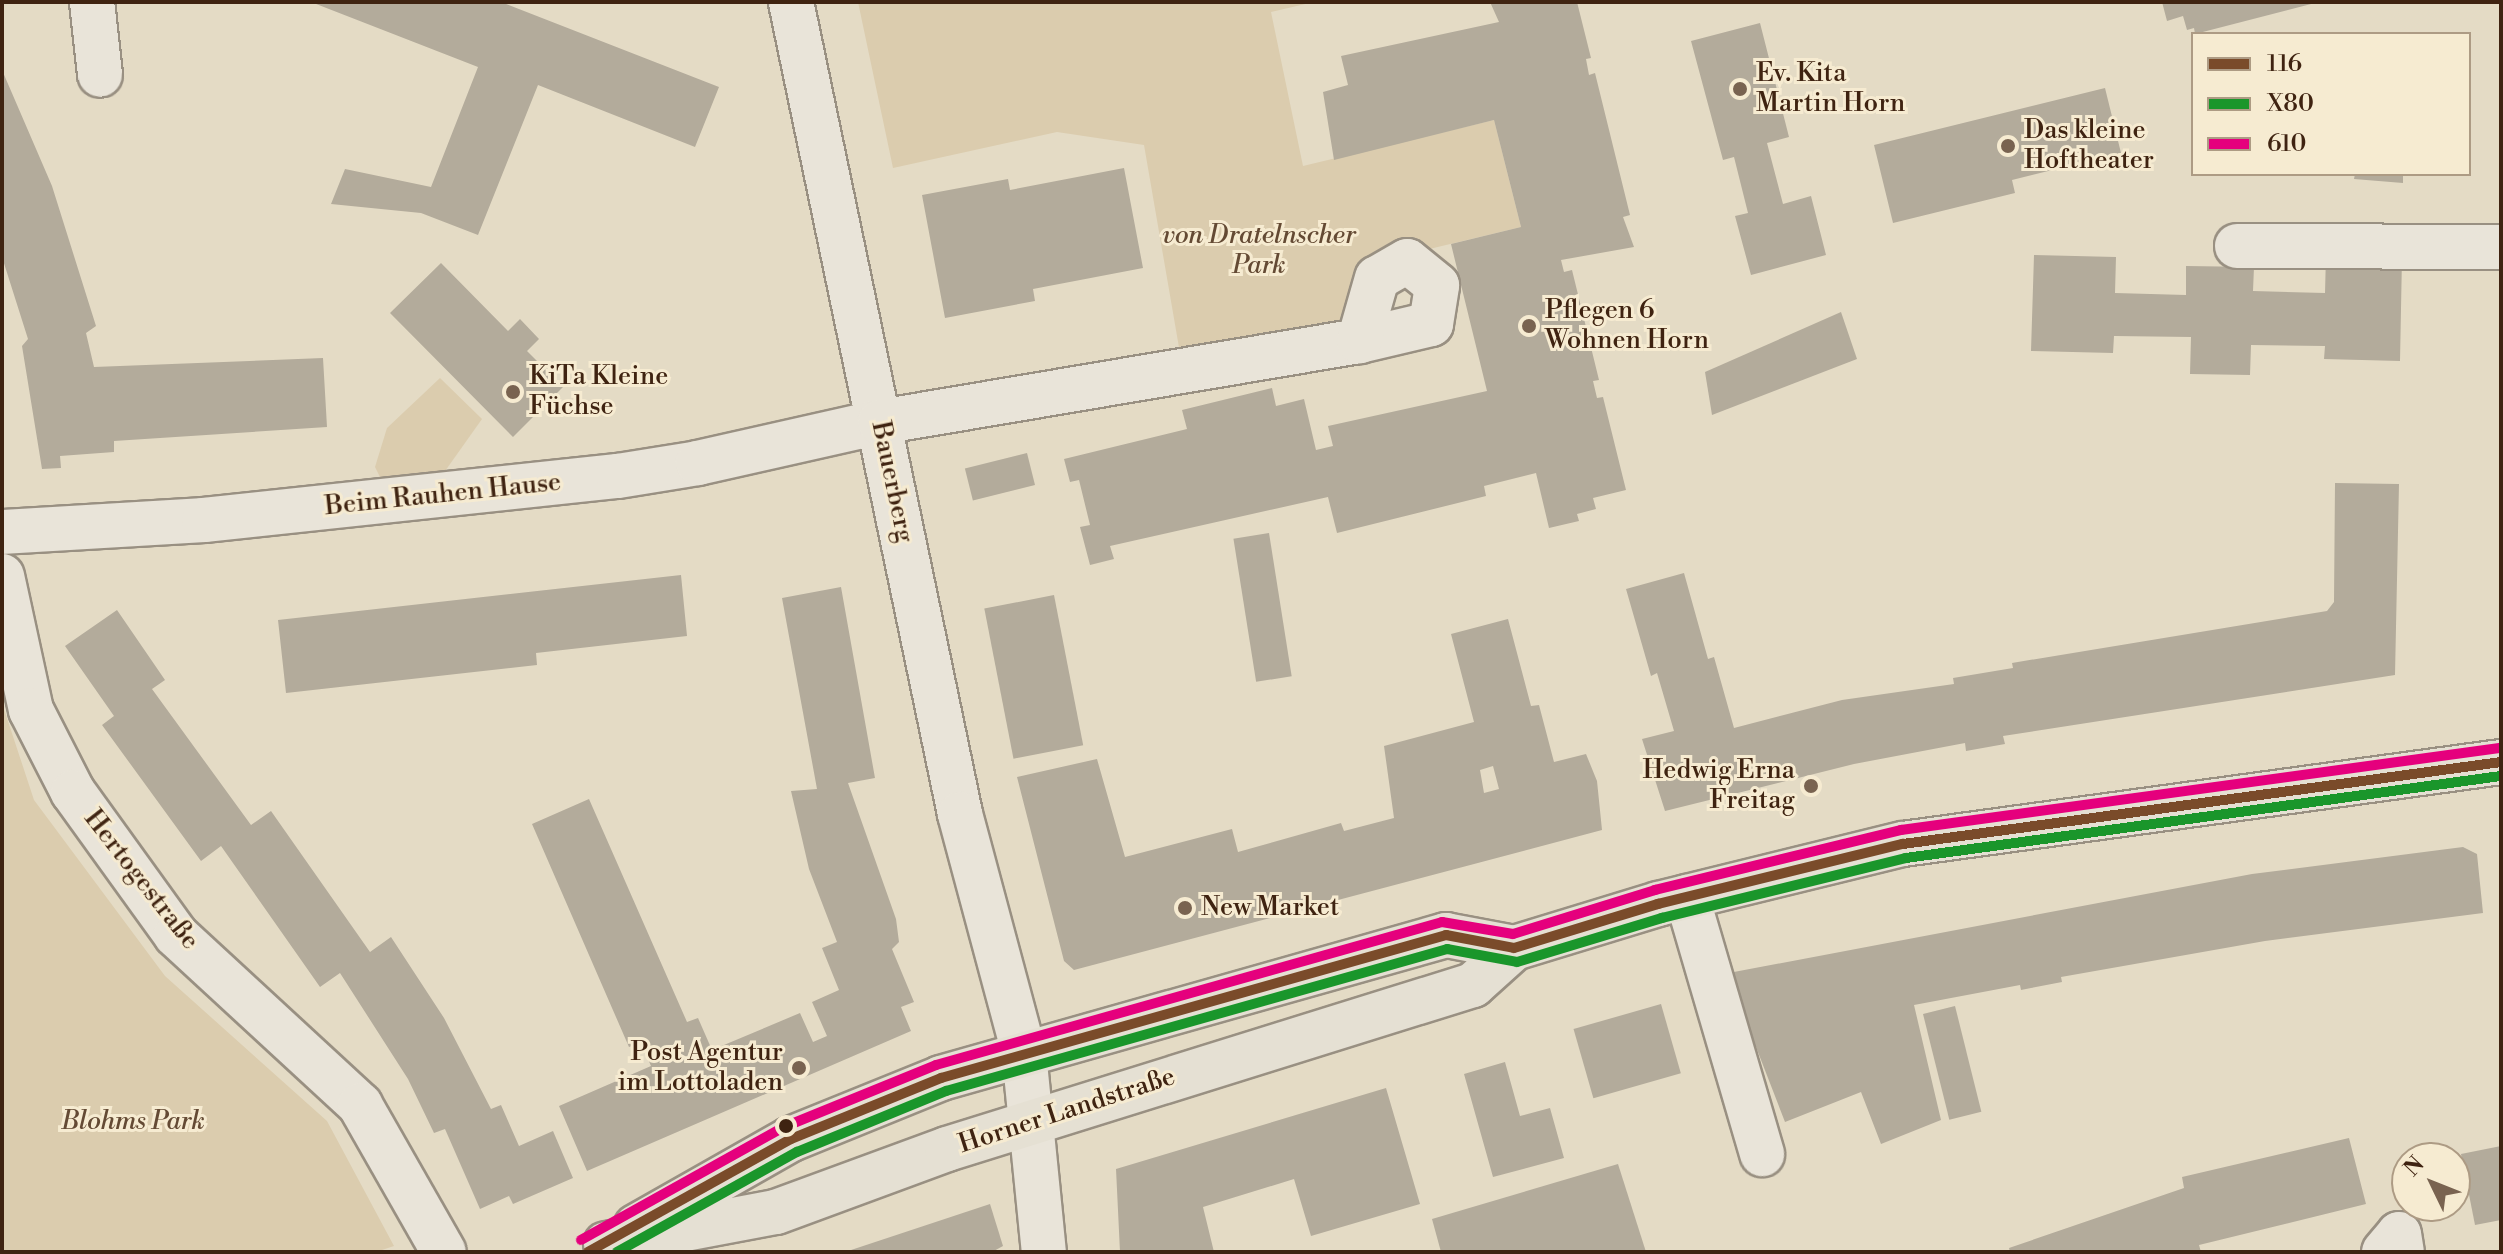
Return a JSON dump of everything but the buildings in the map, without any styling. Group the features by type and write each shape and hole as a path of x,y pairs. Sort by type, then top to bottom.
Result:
{"main road":[{"name":"Horner Landstraße","path":"597,1248 776,1212 1035,1121 1473,985 1514,948 1687,897 1903,844 2501,762"},
{"name":"Horner Landstraße","path":"597,1248 791,1139 941,1078 1446,935 1514,948"}],"street":[{"path":"92,2 100,75"},
{"name":"Bauerberg","path":"791,2 960,814 1024,1053 1035,1121 1044,1252"},
{"path":"2237,246 2501,247"},
{"name":"Beim Rauhen Hause","path":"2,532 204,520 618,476 880,422 1359,341"},
{"name":"Hertogestraße","path":"2,576 31,710 73,792 176,935 360,1105 444,1252"},
{"path":"1687,897 1762,1154"},
{"path":"2384,1252 2399,1234 2402,1252"}],"green space":[{"name":"von Dratelnscher Park","path":"858,2 1314,2 1271,12 1303,166 1494,120 1521,227 1367,264 1341,334 1181,359 1144,145 1057,132 893,168"},
{"path":"440,378 482,419 438,481 383,483 375,467 387,428"},
{"name":"Blohms Park","path":"2,703 34,800 165,976 327,1121 394,1246 376,1252 2,1252"}],"transit line":[{"name":"610","path":"581,1240 784,1127 936,1065 1442,922 1513,934 1655,890 1901,830 2499,748"},
{"name":"116","path":"588,1252 791,1139 941,1078 1446,935 1514,948 1658,904 1903,844 2501,762"},
{"name":"X80","path":"617,1252 797,1152 946,1091 1447,949 1517,962 1662,918 1906,858 2501,776"}],"place":[{"name":"Ev. Kita Martin Horn","path":"1740,89"},
{"name":"Das kleine Hoftheater","path":"2008,146"},
{"name":"Pflegen 6 Wohnen Horn","path":"1529,326"},
{"name":"KiTa Kleine Füchse","path":"513,392"},
{"name":"Hedwig Erna Freitag","path":"1811,786"},
{"name":"New Market","path":"1185,908"},
{"name":"Post Agentur im Lottoladen","path":"799,1068"}]}
